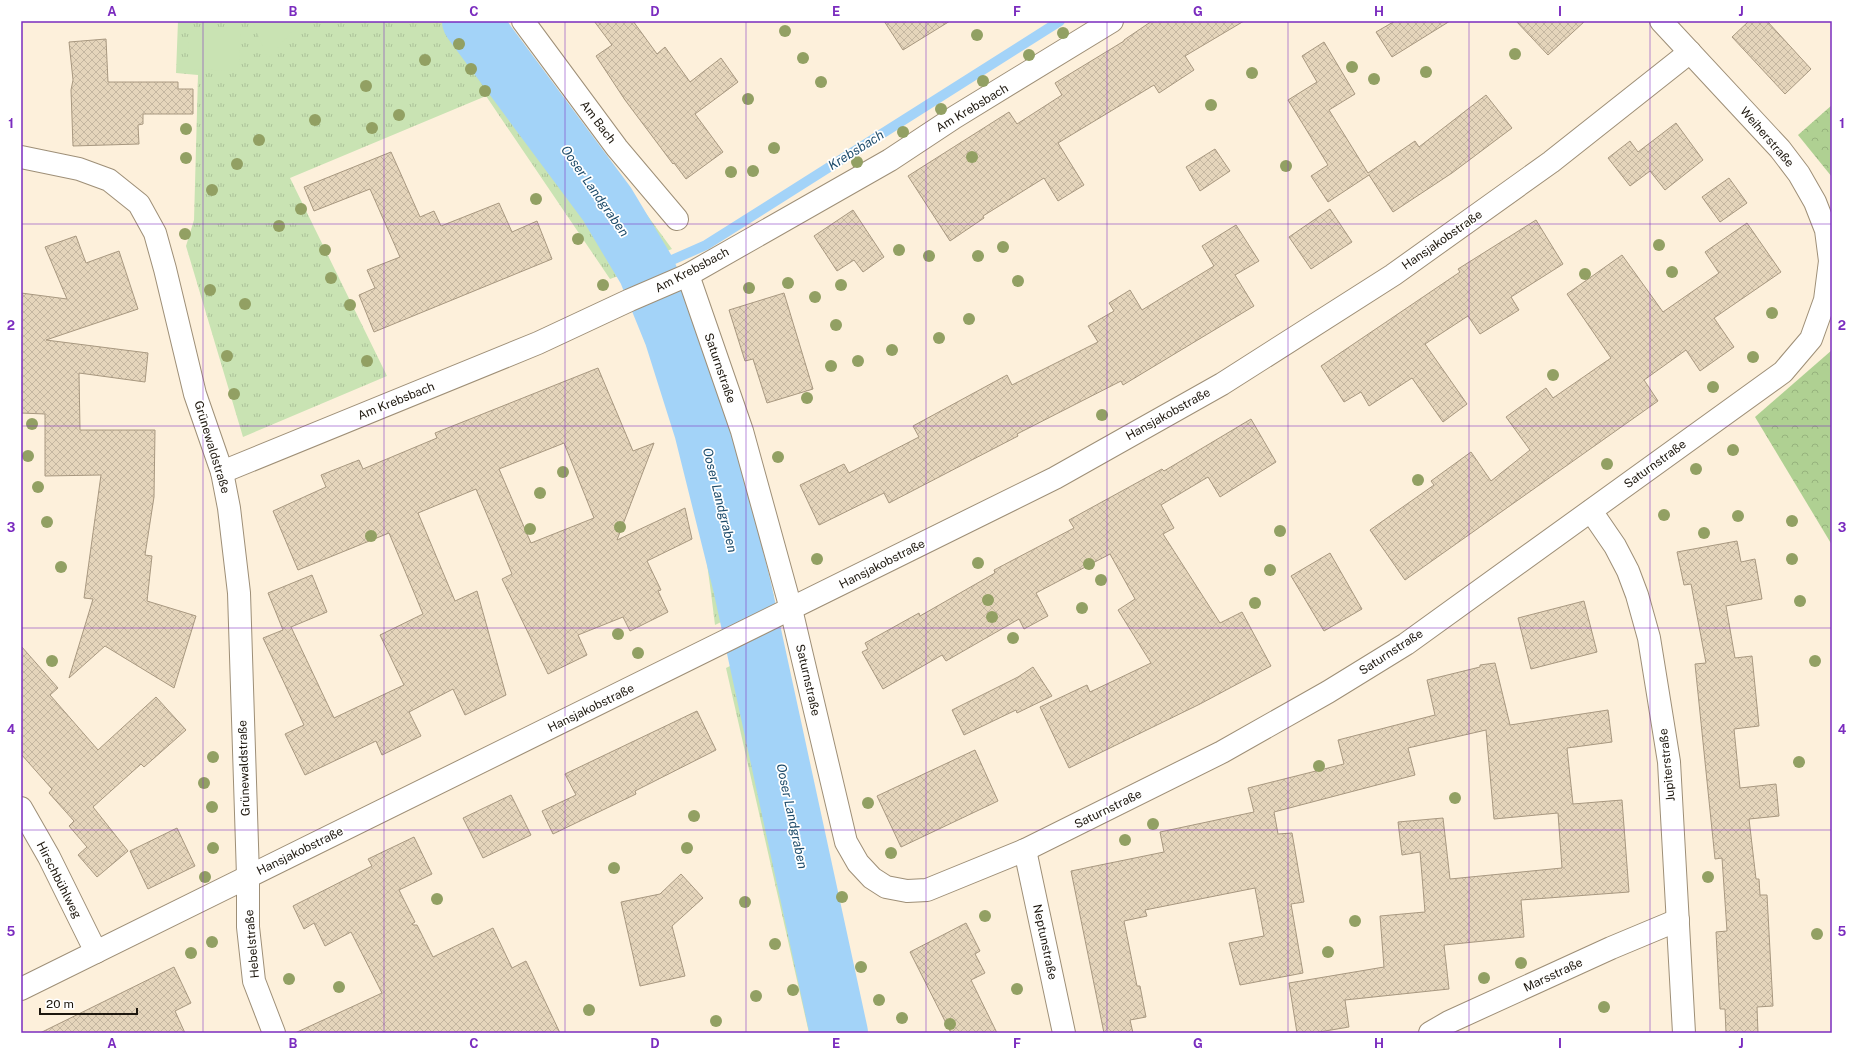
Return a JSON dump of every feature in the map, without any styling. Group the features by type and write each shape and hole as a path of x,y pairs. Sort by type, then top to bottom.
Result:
{"street":[{"name":"Am Bach","path":"523,21 617,148 676,219"},
{"name":"Am Krebsbach","path":"222,472 538,343 688,275 890,160 955,117 1025,76 1112,21"},
{"name":"Weiherstraße","path":"1661,21 1780,148 1799,174 1815,202 1826,230 1830,261 1825,300"},
{"name":"Hansjakobstraße","path":"21,989 1055,478 1222,384 1393,275 1551,162 1690,52"},
{"name":"Grünewaldstraße","path":"21,156 79,169 109,180 139,204 155,233 195,394 222,472 229,508 238,593 248,876"},
{"name":"Saturnstraße","path":"688,275 742,431 784,613 846,842 858,863 872,878 886,887 907,891 927,890 1025,850 1232,747 1328,692 1419,636 1783,372 1811,339 1825,300"},
{"name":"Jupiterstraße","path":"1591,511 1615,546 1628,571 1637,595 1649,638 1669,762 1684,1033"},
{"name":"Hirschbühlweg","path":"21,808 49,857 96,952"},
{"name":"Neptunstraße","path":"1025,850 1064,1033"},
{"name":"Hebelstraße","path":"248,876 248,928 254,981 274,1033"},
{"name":"Marsstraße","path":"1430,1033 1449,1022 1611,948 1678,920"}],"green space":[{"path":"178,21 460,21 560,157 635,270 610,279 486,96 290,178 387,376 243,437 186,246 194,220 198,75 176,73"},
{"path":"252,21 301,21 268,59"},
{"path":"487,21 505,21 672,249 659,254 645,246 607,185 558,113"},
{"path":"196,27 235,29 241,33 239,65 233,71 194,69 188,62 189,32"},
{"path":"1832,105 1832,177 1798,135"},
{"path":"677,301 774,596 715,625 699,512 686,455 637,321"},
{"path":"1832,350 1832,545 1755,417"},
{"path":"778,642 864,1033 809,1033 726,668"}],"building":[{"path":"594,21 633,21 657,54 665,47 690,82 721,58 738,82 695,114 723,152 686,179 625,100 596,56 612,45"},
{"path":"884,21 950,21 903,50"},
{"path":"1152,21 1244,21 1185,56 1194,70 1159,93 1154,85 1058,143 1084,185 1058,201 1044,178 983,216 984,218 950,241 908,176 1009,112 1017,124 1062,95 1055,83 1124,41"},
{"path":"1395,21 1450,21 1392,57 1376,32"},
{"path":"1516,21 1585,21 1548,55"},
{"path":"1749,21 1767,21 1811,69 1785,94 1732,37"},
{"path":"106,39 108,82 178,82 178,89 193,89 193,114 143,114 143,124 138,125 139,144 73,146 71,90 73,80 69,42"},
{"path":"1324,42 1355,94 1329,110 1368,173 1415,141 1419,147 1486,95 1512,128 1452,173 1393,212 1369,175 1328,202 1311,176 1328,165 1288,100 1317,82 1302,56"},
{"path":"1676,123 1703,160 1665,190 1650,171 1630,186 1608,158 1630,141 1638,152"},
{"path":"1215,149 1230,171 1200,191 1186,167"},
{"path":"391,152 420,217 434,211 441,226 499,203 512,232 537,221 552,259 374,332 359,295 375,288 367,270 400,257 370,189 314,211 304,187"},
{"path":"1729,178 1747,203 1720,222 1702,197"},
{"path":"1330,209 1352,242 1311,269 1289,237"},
{"path":"853,210 884,257 863,272 854,260 837,271 814,236"},
{"path":"1536,220 1563,264 1511,297 1519,310 1480,334 1468,316 1425,344 1467,404 1443,422 1412,378 1369,406 1361,392 1344,402 1321,366 1460,272 1458,269"},
{"path":"1747,223 1781,272 1714,318 1734,347 1700,371 1686,350 1644,380 1658,401 1405,580 1370,530 1434,485 1431,481 1471,452 1491,481 1530,450 1506,417 1546,388 1553,398 1611,358 1567,294 1622,255 1663,312 1719,273 1705,252"},
{"path":"1236,225 1259,261 1235,275 1254,306 1123,385 1121,381 1017,434 1018,436 889,503 884,493 819,525 800,485 844,464 849,473 919,437 913,426 1007,375 1012,385 1098,342 1088,326 1114,311 1109,303 1130,290 1142,310 1214,266 1202,246"},
{"path":"76,236 86,263 119,251 138,309 46,340 148,353 145,382 79,373 80,430 155,430 154,497 145,555 152,556 147,601 196,616 174,688 105,646 69,678 93,599 84,598 101,475 45,476 45,414 21,413 21,293 67,299 45,247"},
{"path":"784,293 813,389 767,403 753,359 745,361 729,310"},
{"path":"598,368 633,451 654,443 617,540 685,508 692,539 647,561 661,590 658,591 668,612 630,631 623,617 578,635 587,655 548,674 502,579 512,574 476,489 418,513 455,601 477,591 506,695 465,715 453,689 409,712 421,736 382,755 376,741 305,775 285,734 304,725 263,638 283,630 268,593 312,575 327,612 291,627 334,718 404,685 380,635 423,614 389,533 298,570 273,511 326,487 321,475 359,460 363,469 437,438 435,433","holes":["564,443 594,518 531,543 499,469"]},
{"path":"1251,419 1276,462 1220,497 1208,477 1161,505 1174,528 1163,534 1220,623 1242,612 1271,666 1200,704 1069,768 1040,707 1087,685 1090,692 1151,663 1118,610 1135,599 1110,554 1036,593 1048,616 1024,629 1019,619 946,661 942,655 883,689 862,652 868,649 865,643 919,613 920,616 995,573 994,570 1074,528 1069,520 1162,469 1164,471"},
{"path":"1737,541 1741,562 1755,559 1762,599 1726,606 1735,658 1752,656 1759,726 1734,729 1740,788 1776,784 1779,816 1749,819 1756,879 1759,879 1760,895 1767,895 1773,1006 1757,1007 1758,1033 1726,1033 1725,1009 1720,1009 1716,932 1727,931 1722,858 1715,859 1695,664 1706,663 1691,584 1684,585 1677,552"},
{"path":"1330,553 1362,609 1324,631 1291,576"},
{"path":"1584,601 1597,652 1531,669 1518,618"},
{"path":"21,646 58,688 50,695 98,750 156,697 186,730 144,767 141,764 93,807 128,851 97,877 78,855 87,847 69,826 74,821 49,793 52,789 21,754"},
{"path":"1495,663 1510,725 1608,710 1612,742 1567,748 1573,804 1622,800 1629,892 1521,900 1524,937 1444,945 1449,989 1345,1000 1349,1027 1313,1033 1297,1033 1289,983 1384,967 1380,916 1425,912 1420,852 1402,855 1398,822 1443,818 1450,879 1562,868 1558,813 1494,819 1486,730 1408,748 1415,775 1274,812 1278,834 1292,833 1304,902 1291,904 1303,973 1240,985 1229,943 1264,936 1255,888 1145,910 1147,916 1124,921 1137,986 1140,986 1146,1017 1130,1020 1133,1033 1104,1033 1071,871 1164,852 1160,832 1254,812 1248,788 1344,764 1338,740 1435,715 1427,680 1480,667 1480,665"},
{"path":"1033,667 1052,696 1017,713 1016,710 964,735 952,710 1018,677"},
{"path":"697,711 716,750 635,791 636,794 553,834 542,811 576,795 565,774"},
{"path":"975,750 998,801 901,847 877,796"},
{"path":"511,795 531,835 483,858 463,818"},
{"path":"177,828 195,866 148,889 130,851"},
{"path":"414,837 432,874 399,890 415,922 412,924 417,925 433,957 493,928 512,968 526,961 560,1033 295,1033 382,993 351,932 325,946 314,923 304,929 293,906 372,866 368,859"},
{"path":"681,874 703,898 672,926 685,976 640,986 621,902 660,894"},
{"path":"966,923 980,951 975,954 985,973 971,980 997,1033 951,1033 910,952"},
{"path":"174,967 191,1003 175,1011 185,1033 40,1033"}],"waterway":[{"name":"Ooser Landgraben","path":"471,21 607,204 647,271 673,335 703,430 742,586 839,1033"},
{"name":"Krebsbach","path":"647,271 706,245 1060,21"}]}
